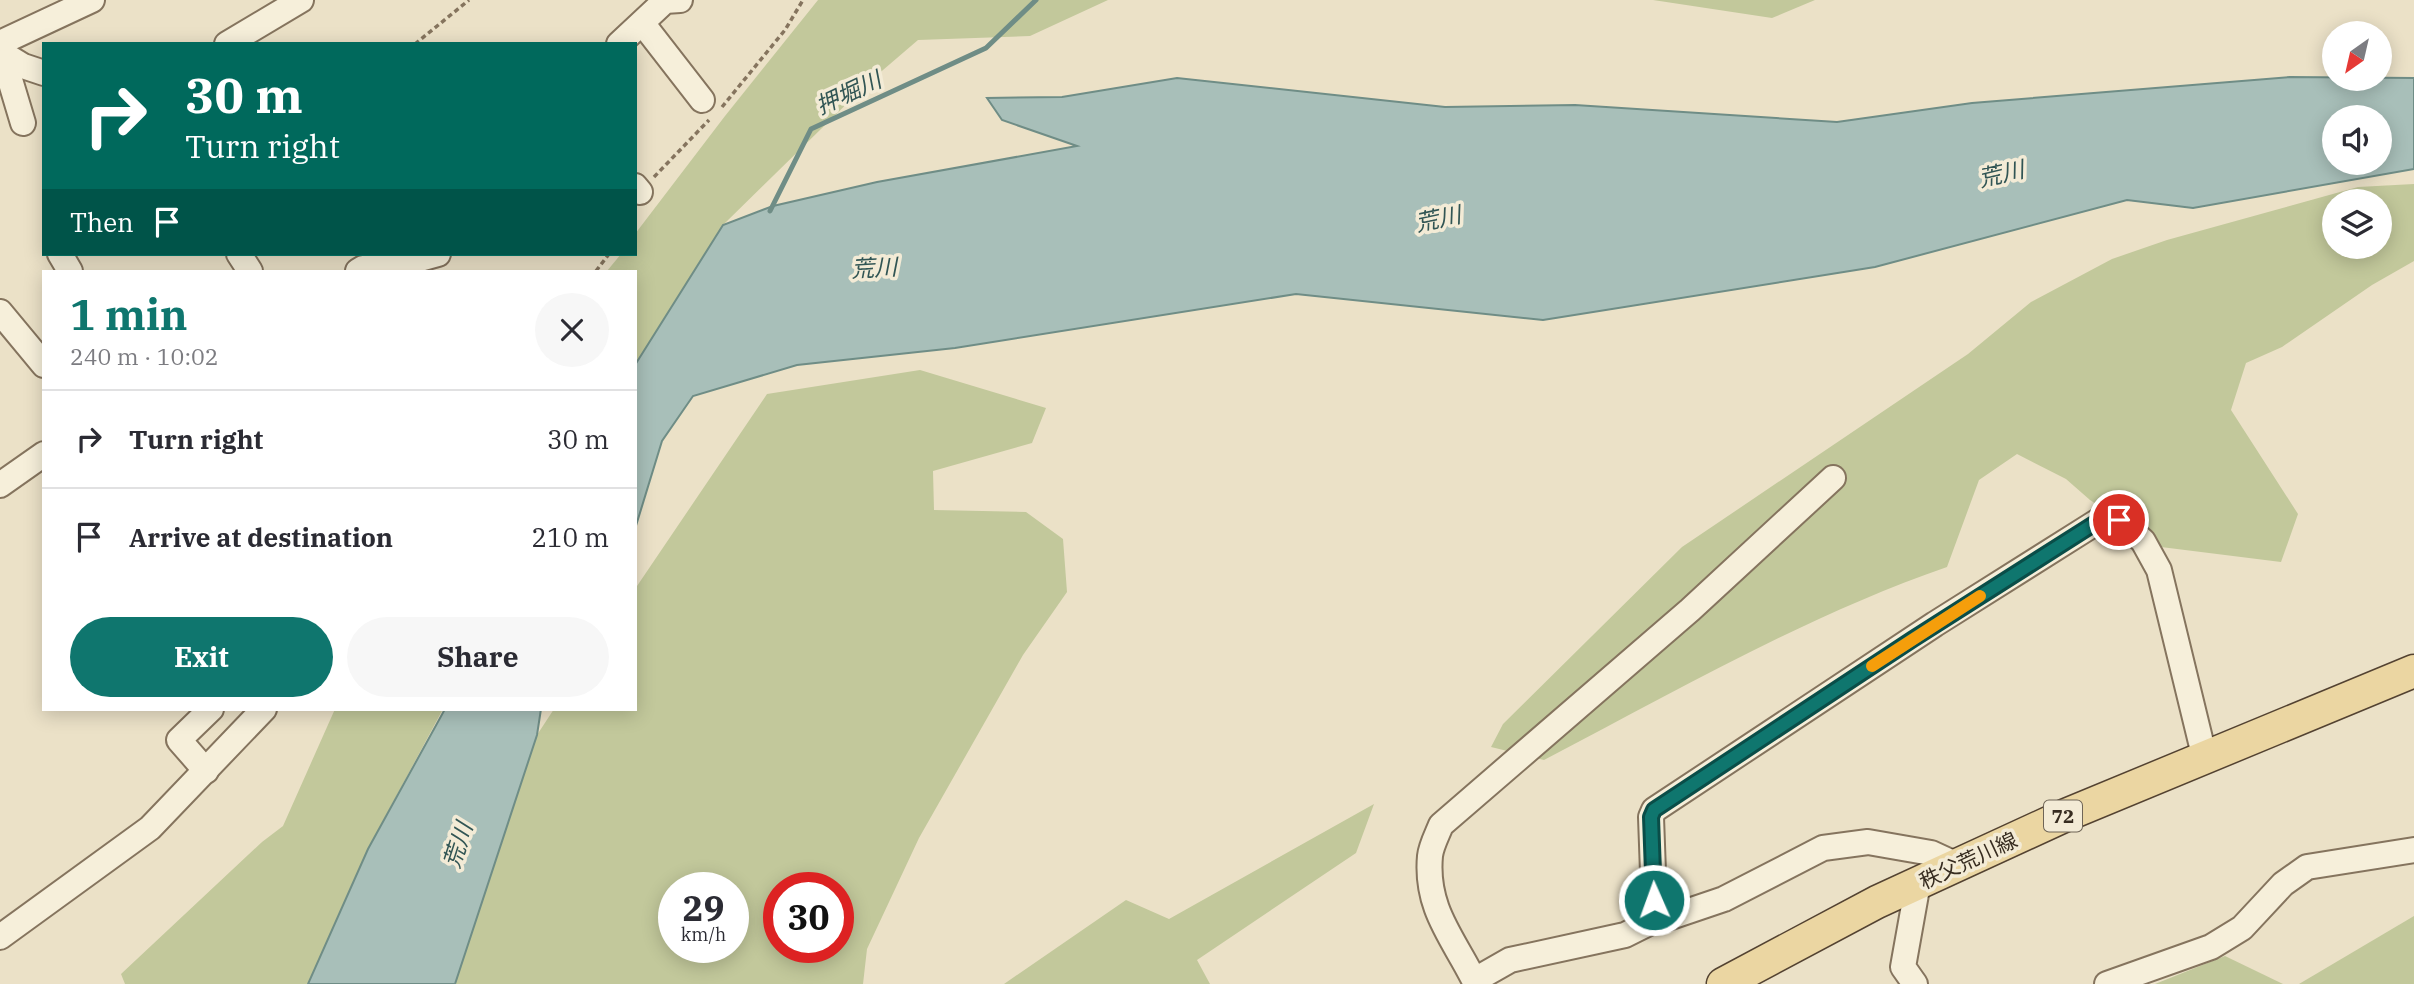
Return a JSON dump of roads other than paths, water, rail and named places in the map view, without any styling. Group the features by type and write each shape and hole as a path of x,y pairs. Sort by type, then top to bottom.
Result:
{"main road":[{"name":"秩父荒川線","path":"1723,984 1877,902 2066,815 2414,671"}],"street":[{"path":"0,43 92,0"},
{"path":"230,42 301,0"},
{"path":"621,42 665,1 680,0"},
{"path":"643,23 702,100"},
{"path":"0,51 23,66 42,72"},
{"path":"0,62 11,83 23,123"},
{"path":"358,264 431,256"},
{"path":"0,312 39,349"},
{"path":"0,485 42,455"},
{"path":"1833,478 1690,610 1441,825 1430,855 1432,890 1437,914 1476,982 1510,960 1625,935 1651,922 1724,899 1823,848 1868,842 1931,853 1957,865"},
{"path":"1651,922 1654,900 1651,817 1654,810 2100,520 2119,520 2143,541 2160,570 2205,759"},
{"path":"206,771 179,740 209,711"},
{"path":"0,937 150,828 262,711"},
{"path":"2107,984 2211,947 2242,928 2283,884 2307,867 2414,850"},
{"path":"1915,984 1903,967 1918,883"}],"water":[{"name":"荒川","path":"2290,77 2322,77 2322,91 2392,91 2392,78 2414,78 2414,169 2392,173 2392,105 2322,105 2322,175 2380,175 2193,208 2127,200 1875,267 1543,320 1296,294 955,348 797,365 693,396 662,441 637,522 637,362 723,225 773,206 877,182 1077,146 1002,120 987,98 1062,97 1177,78 1445,107 1575,105 1837,122 1972,103"},
{"name":"荒川","path":"444,711 541,711 537,735 455,984 308,984 368,849"}],"waterway":[{"name":"押堀川","path":"770,211 811,129 986,48 1036,0"}]}
